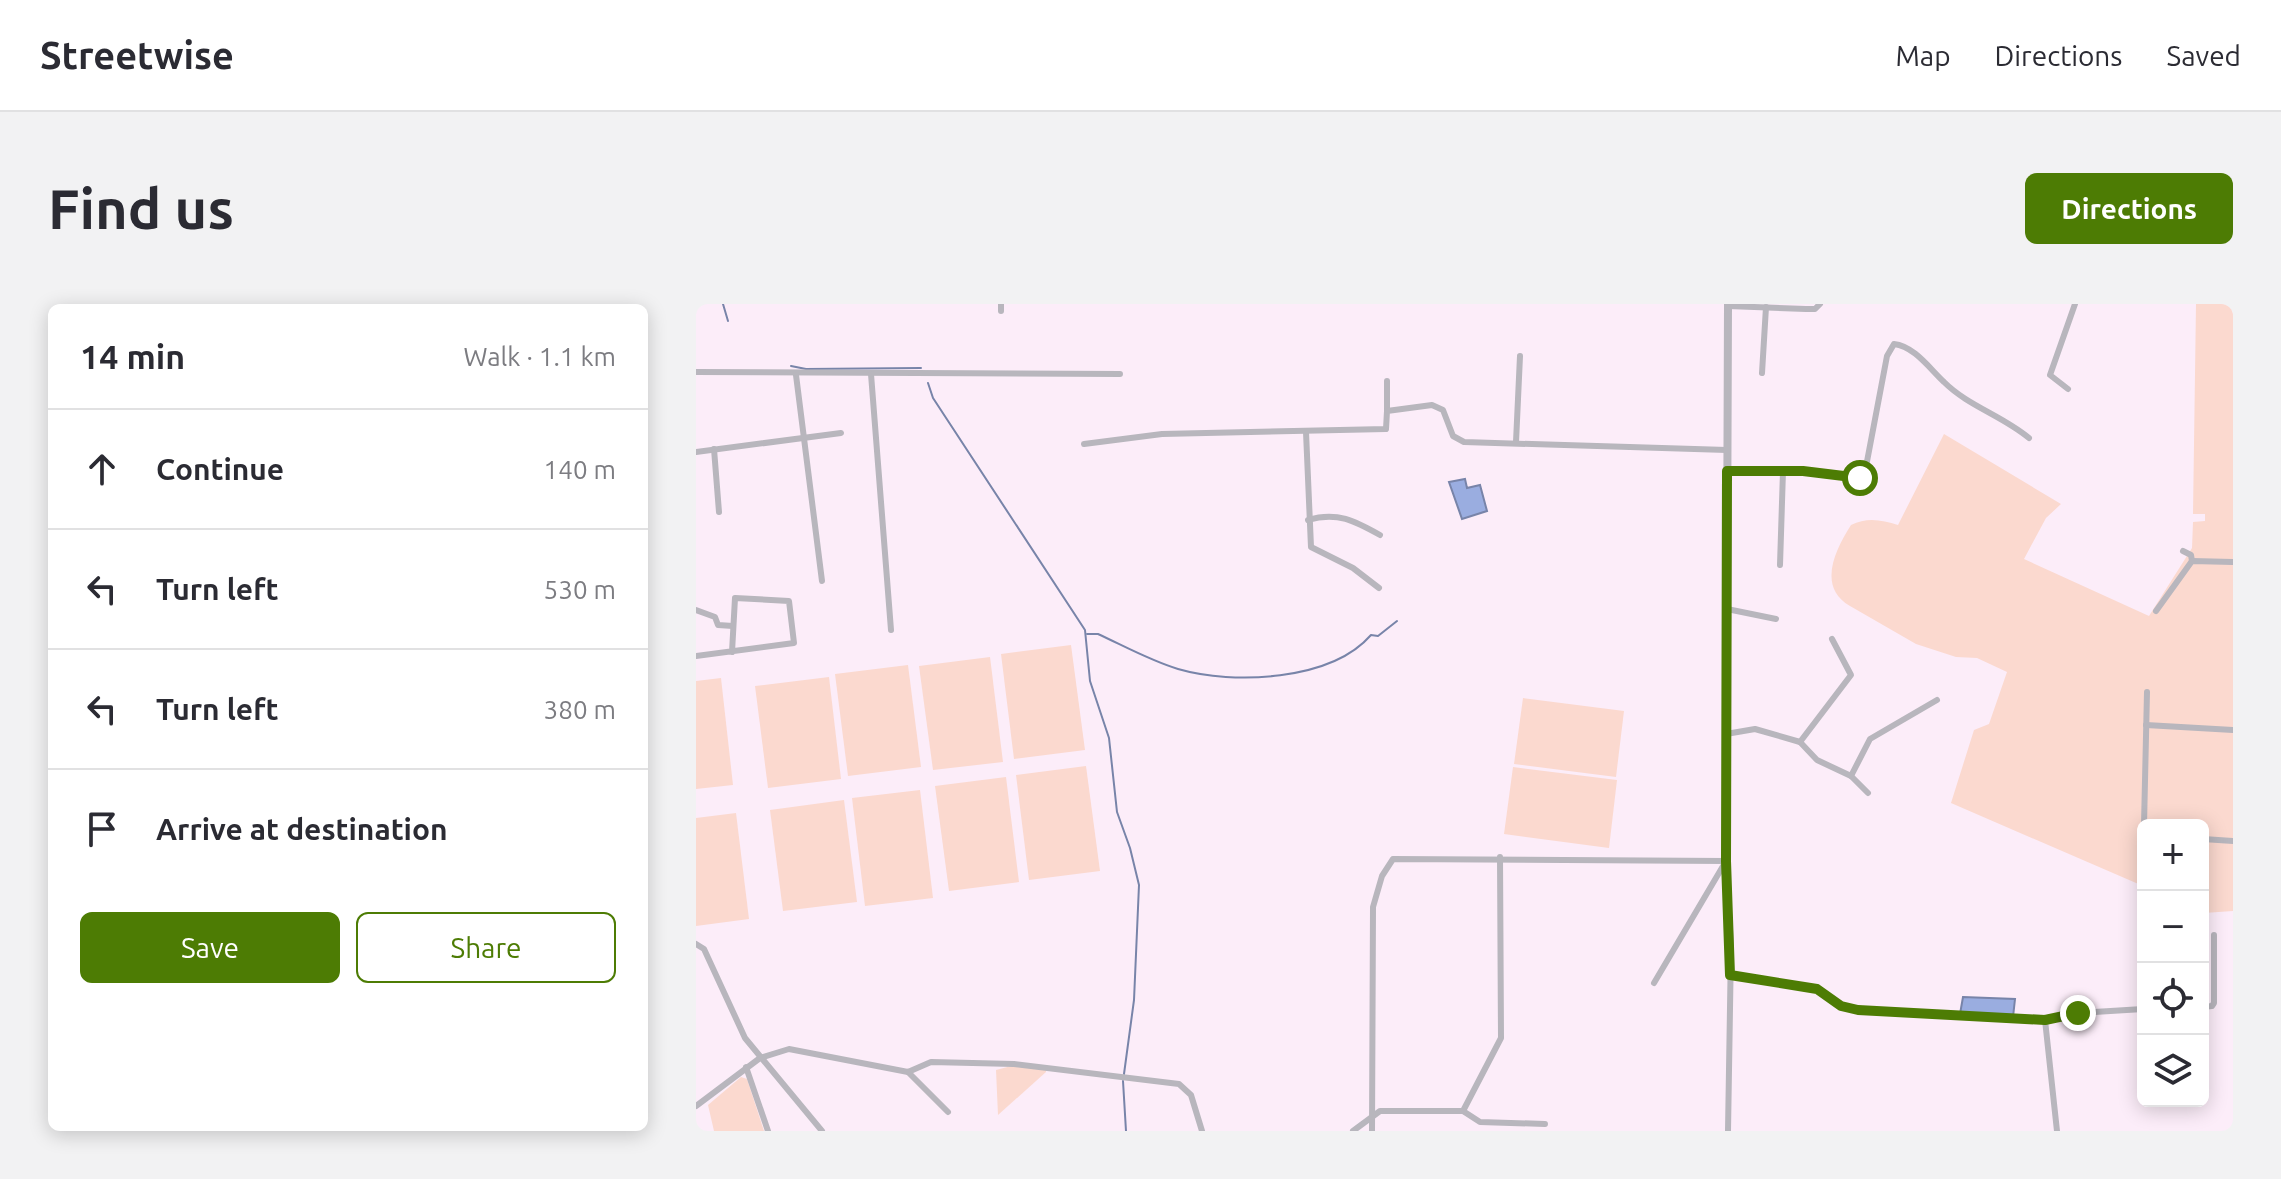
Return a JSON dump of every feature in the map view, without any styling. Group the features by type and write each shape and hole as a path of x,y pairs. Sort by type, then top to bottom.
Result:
{"street":[{"path":"1728,1131 1728,305 1815,309 1820,304"},
{"path":"2068,389 2050,375 2075,304"},
{"path":"1762,373 1766,307"},
{"path":"1727,471 1783,471 1860,478 1865,472 1887,356 1894,344 1919,357 1963,397 2029,438"},
{"path":"1516,442 1520,356"},
{"path":"696,372 796,375 1120,374"},
{"path":"871,374 891,630"},
{"path":"796,375 822,581"},
{"path":"1084,444 1162,434 1386,429 1387,381"},
{"path":"1387,411 1439,407 1457,440 1727,450"},
{"path":"1306,432 1308,520 1313,550 1353,568 1379,588"},
{"path":"696,452 841,433"},
{"path":"714,449 719,512"},
{"path":"1780,565 1783,471"},
{"path":"1308,520 1331,514 1351,519 1380,535"},
{"path":"2156,611 2192,561 2191,555 2183,551"},
{"path":"2192,561 2233,562"},
{"path":"696,656 732,652 794,643 789,601 735,598 732,652"},
{"path":"1727,609 1776,619"},
{"path":"696,610 715,617 718,625 733,626"},
{"path":"1800,742 1851,675 1832,639"},
{"path":"2144,819 2147,692"},
{"path":"1851,776 1870,739 1937,700"},
{"path":"2146,725 2233,730"},
{"path":"1726,734 1755,729 1800,742 1817,760 1851,776 1868,793"},
{"path":"2209,839 2233,841"},
{"path":"1372,1131 1373,907 1387,864 1399,857 1726,861"},
{"path":"1463,1111 1501,1038 1500,857"},
{"path":"1654,983 1726,861"},
{"path":"2209,1005 2214,1003 2214,935"},
{"path":"696,944 704,949 745,1038 822,1131"},
{"path":"1730,975 1817,989 1841,1006 1858,1010 2045,1020 2078,1013 2137,1009"},
{"path":"2045,1020 2057,1131"},
{"path":"696,1106 760,1058 780,1050 798,1049 908,1072 948,1112"},
{"path":"908,1072 931,1062 1045,1066 1125,1075 1186,1088 1202,1131"},
{"path":"746,1067 768,1131"},
{"path":"1353,1131 1380,1111 1463,1111 1488,1127 1545,1124"}],"shaded area":[{"path":"2196,304 2233,304 2233,911 2209,913 2209,819 2137,819 2137,883 1951,803 1974,730 1989,724 2007,672 1977,658 1956,657 1916,644 1850,606 1834,589 1832,579 1835,557 1851,525 1874,520 1898,525 1944,434 2061,504 2046,518 2024,559 2149,616 2192,548 2193,522 2205,521 2205,514 2193,514"},
{"path":"1071,645 1085,750 1014,759 1001,654"},
{"path":"990,657 1003,762 933,770 919,666"},
{"path":"908,665 921,767 848,776 835,674"},
{"path":"829,677 841,779 768,788 755,686"},
{"path":"721,678 733,785 696,789 696,681"},
{"path":"1523,698 1624,711 1616,777 1514,764"},
{"path":"1086,766 1100,871 1029,880 1016,775"},
{"path":"1513,767 1617,780 1609,848 1504,834"},
{"path":"1006,777 1019,882 949,891 935,786"},
{"path":"920,790 933,898 865,906 852,798"},
{"path":"844,800 857,902 783,911 770,810"},
{"path":"736,813 749,919 696,926 696,818"},
{"path":"1015,1065 1046,1069 1046,1072 998,1115 996,1070"},
{"path":"741,1077 747,1079 764,1131 714,1131 708,1105"}],"water":[{"path":"1465,479 1467,488 1480,485 1487,511 1462,519 1449,482"},
{"path":"1963,997 2015,999 2013,1017 1960,1014"}],"waterway":[{"path":"723,304 728,321"},
{"path":"791,366 806,369 921,368"},
{"path":"928,383 933,398 1085,630 1090,681 1109,738 1117,812 1139,885 1134,1000 1124,1074"},
{"path":"1087,634 1098,634 1178,669 1226,677 1253,677 1307,670 1332,662 1371,635 1378,636 1397,621"},
{"path":"1123,1081 1126,1131"}],"route":[{"path":"1860,478 1803,471 1727,471 1726,861 1730,975 1817,989 1841,1006 1858,1010 1955,1018 2045,1020 2078,1013"}]}
